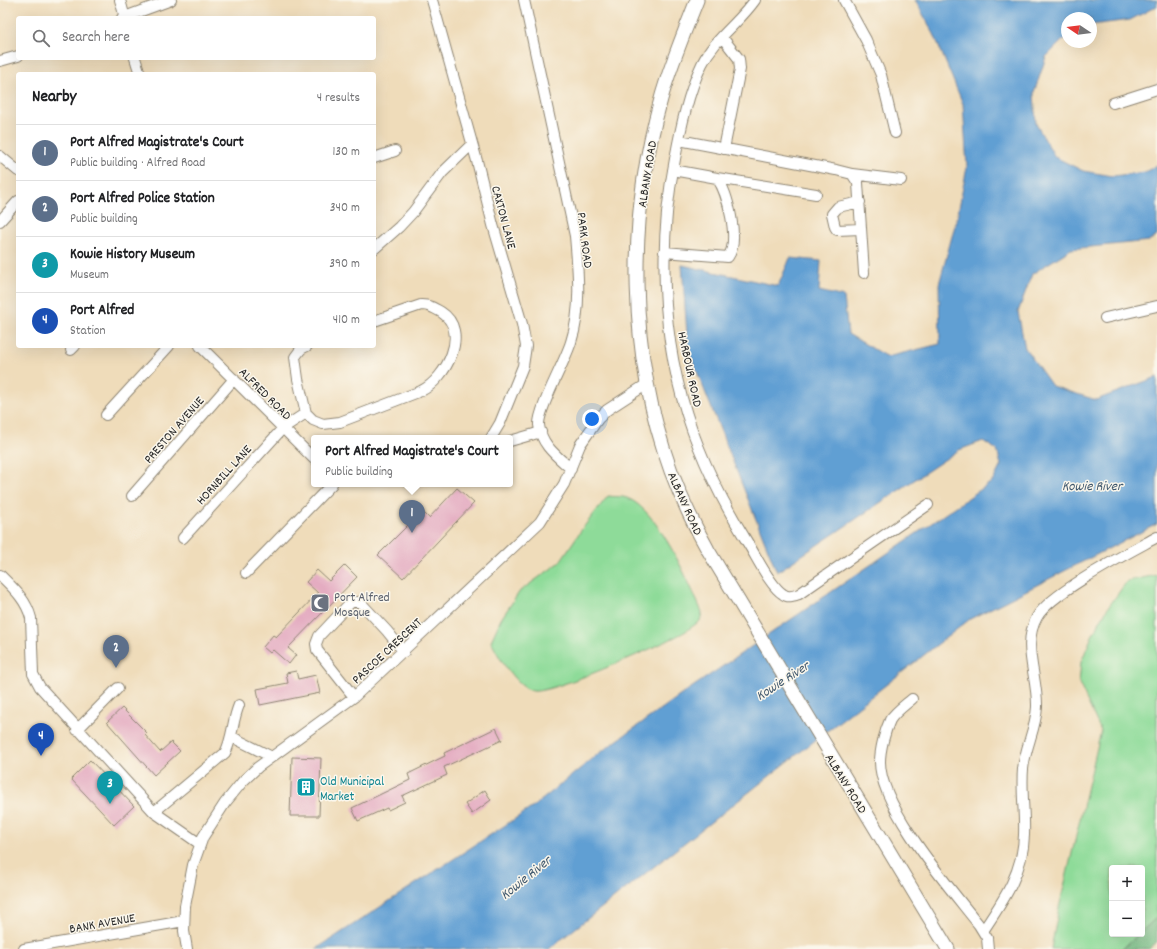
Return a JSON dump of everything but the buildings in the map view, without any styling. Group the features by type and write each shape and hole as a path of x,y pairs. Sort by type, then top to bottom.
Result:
{"main road":[{"name":"ALBANY ROAD","path":"696,0 661,99 649,148 643,184 637,283 639,335 647,384 667,459 683,502 708,550 751,624 948,949"}],"street":[{"path":"120,0 124,16"},
{"path":"129,16 171,0"},
{"name":"CAXTON LANE","path":"432,0 493,225 522,324 526,346 523,366 500,423 493,435"},
{"name":"PARK ROAD","path":"524,0 575,236 577,266 575,331 567,354 540,416 541,432"},
{"name":"HARBOUR ROAD","path":"755,0 744,16 710,50 696,79 679,140 668,196 664,252 666,307 681,395 695,439 707,468 736,522 772,581 782,594 790,597 799,594 928,505"},
{"path":"844,0 866,40 881,75 895,134"},
{"path":"722,37 739,59 740,69 724,149"},
{"path":"0,61 16,57"},
{"path":"136,60 140,72"},
{"path":"1113,103 1157,89"},
{"path":"679,140 852,174 901,180"},
{"path":"376,247 413,212 442,173 472,144"},
{"path":"376,157 395,151"},
{"path":"0,156 16,169"},
{"path":"673,170 816,194"},
{"path":"852,174 858,183 864,273"},
{"path":"664,252 728,257 732,253 732,222 725,189 717,178"},
{"path":"860,202 838,207 832,214 837,230 861,229"},
{"path":"0,221 16,203"},
{"path":"304,348 297,352 295,362 306,412 313,420 323,424 340,422 421,391 436,380 453,352 455,344 454,330 444,314 428,305 421,305 376,320"},
{"path":"1105,318 1157,306"},
{"path":"106,415 167,348"},
{"name":"ALFRED ROAD","path":"202,348 311,456"},
{"name":"PRESTON AVENUE","path":"132,496 234,379"},
{"name":"PASCOE CRESCENT","path":"187,949 184,921 188,882 200,844 209,826 225,803 243,781 272,757 325,720 354,697 404,652 540,522 557,497 580,445 598,419 607,410 647,384"},
{"name":"HORNBILL LANE","path":"183,538 283,428 306,412"},
{"path":"513,440 541,432 543,441 571,468"},
{"path":"246,573 329,487"},
{"path":"983,931 1012,885 1022,858 1024,836 1023,769 1037,707 1037,693 1030,663 1032,635 1037,617 1051,601 1157,537"},
{"path":"0,575 18,593 29,610 31,618 33,674 40,687 77,730 154,812 200,844"},
{"path":"354,697 317,650 316,644 319,636 352,602 360,602 404,652"},
{"path":"77,730 118,688"},
{"path":"912,699 890,720 880,761 882,778 906,827 983,931 987,938 988,949"},
{"path":"154,812 225,753 232,737 234,715 239,705"},
{"path":"232,737 272,757"},
{"name":"BANK AVENUE","path":"24,949 184,921"}],"green space":[{"path":"608,496 625,497 639,505 650,516 661,531 681,566 702,612 700,621 675,637 609,667 562,685 544,690 533,691 527,689 514,678 508,670 491,641 501,619 520,591 559,563 582,529"},
{"path":"1157,575 1157,917 1145,928 1145,865 1109,865 1109,937 1136,937 1122,949 1051,949 1058,912 1101,731 1079,683 1081,662 1092,636 1107,609 1127,581"},
{"path":"1157,917 1157,942 1149,949 1122,949 1136,937 1145,937 1145,928"}],"water":[{"name":"Kowie River","path":"915,0 1157,0 1157,6 1130,20 1097,24 1097,12 1061,12 1061,42 1046,57 1034,93 1036,124 1055,157 1083,171 1113,176 1145,172 1157,165 1157,236 1149,241 1071,249 1032,274 1018,312 1025,348 1052,386 1096,400 1157,377 1157,524 970,619 549,949 316,949 533,807 598,754 688,690 993,481 1001,465 997,450 983,441 959,450 777,572 688,349 682,265 778,286 790,258 821,261 819,291 844,297 848,334 887,357 940,344 939,284 957,218 967,167 963,104 934,34"}],"place":[{"name":"Port Alfred Magistrate's Court","path":"412,533"},
{"name":"Port Alfred Mosque","path":"320,603"},
{"name":"Port Alfred Police Station","path":"116,668"},
{"name":"Port Alfred","path":"41,756"},
{"name":"Old Municipal Market","path":"306,787"},
{"name":"Kowie History Museum","path":"110,804"}]}
